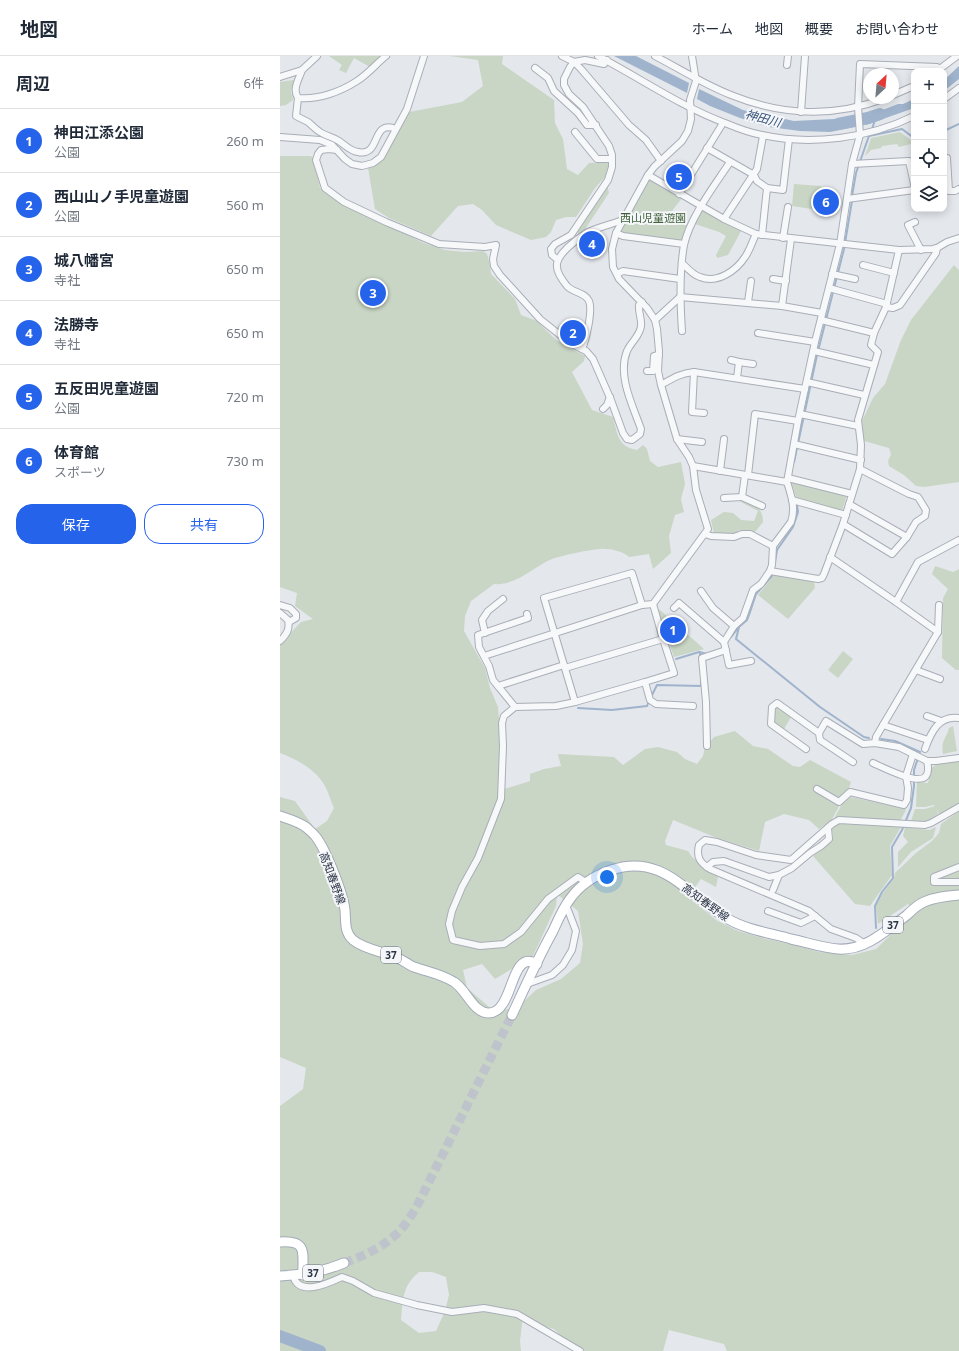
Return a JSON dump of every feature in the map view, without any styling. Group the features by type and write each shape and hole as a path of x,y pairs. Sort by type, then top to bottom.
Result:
{"main road":[{"name":"高知春野線","path":"280,816 306,827 316,836 325,852 343,899 347,932 352,939 360,944 395,956 412,966 444,976 456,983 468,996 474,1006 481,1011 489,1013 498,1009 504,1002 519,966 525,961 537,964"},
{"name":"高知春野線","path":"512,1015 566,905 576,891 599,874 625,866 655,869 674,878 714,910 740,925 812,944 839,949 853,948 865,944 925,902 943,896 959,895"},
{"name":"37","path":"280,1242 291,1242 299,1245 303,1251 304,1257 303,1275"},
{"name":"37","path":"280,1276 303,1275 328,1270 344,1263"}],"street":[{"path":"317,56 302,70 295,87 295,94 298,98 296,116 308,122 320,132 338,140 349,148 358,152 365,152 372,148 382,128 389,127 396,129"},
{"path":"298,98 320,98 344,88 358,81 386,56"},
{"path":"280,137 320,140 332,145 352,164 362,166 373,163 381,157 407,109 424,56"},
{"path":"562,56 574,62 581,69 629,125 646,140 661,161"},
{"path":"598,56 691,107 723,122 762,136 804,140 833,139 887,127 911,117"},
{"path":"655,56 696,79 729,95 756,104 801,112 858,109 871,104"},
{"path":"484,656 642,605 653,604 708,529 696,490 693,466 677,438 661,385 658,371 659,355 655,320 642,302 619,279 613,266 612,249 616,234 648,175 654,167 682,141 688,131 691,119 690,100 696,79 692,56"},
{"path":"787,65 788,56"},
{"path":"801,112 805,56"},
{"path":"941,68 957,56"},
{"path":"558,260 552,255 551,249 555,244 571,235 608,180 612,167 609,146 583,107 569,94 564,85 564,79 574,62 585,60 604,64 607,60"},
{"path":"724,642 734,626 743,618 753,590 761,584 770,570 772,566 773,546 791,522 794,510 790,480 798,421 822,312 832,274 843,245 857,164 860,134 858,109 859,61 937,68"},
{"path":"535,68 548,78 554,91 578,113 587,125 596,125"},
{"path":"280,77 302,70"},
{"path":"899,92 911,87"},
{"path":"947,97 959,88"},
{"path":"679,194 723,122"},
{"path":"575,132 597,159 612,159"},
{"path":"724,219 757,169 762,136"},
{"path":"707,148 754,175 757,181 767,188 783,190 789,138"},
{"path":"337,150 329,148 321,150 316,160 324,188 344,202 386,222 439,244 485,247 496,246 493,259 494,266 500,275 540,319 570,343 586,351 593,358 625,437 632,440 637,437 641,429 625,380 624,367 627,352 639,333 641,326 639,304 642,302"},
{"path":"947,158 949,190 955,191 959,189"},
{"path":"857,164 909,161 912,176"},
{"path":"682,331 680,279 684,244 690,227 701,206 730,162"},
{"path":"648,175 724,219 759,235 899,250 937,248 947,242 959,238"},
{"path":"682,264 700,278 721,277 730,273 745,258 759,235 767,188"},
{"path":"851,198 911,190"},
{"path":"783,238 788,207"},
{"path":"582,349 590,313 589,300 582,294 567,287 558,273 556,266 561,254 588,233 623,220"},
{"path":"915,222 905,226 921,250"},
{"path":"616,234 684,244"},
{"path":"782,306 791,238"},
{"path":"829,288 893,308 900,305 936,253 937,248"},
{"path":"770,570 818,579 822,578 824,574 843,524 860,469 861,444 858,420 864,395 878,352 871,345 874,333 886,306 899,250"},
{"path":"863,265 894,273"},
{"path":"617,274 623,271 680,279"},
{"path":"832,274 855,279"},
{"path":"773,279 786,281"},
{"path":"748,302 751,281"},
{"path":"655,320 680,297 748,302 822,312"},
{"path":"821,320 874,333"},
{"path":"758,333 815,342"},
{"path":"814,351 874,365"},
{"path":"647,371 653,371 654,356 659,355"},
{"path":"731,360 753,364"},
{"path":"737,378 739,362"},
{"path":"661,385 676,376 694,372 864,395"},
{"path":"694,372 692,412 704,413"},
{"path":"603,409 607,406 610,397"},
{"path":"742,497 755,414 798,421"},
{"path":"800,414 858,426"},
{"path":"677,438 702,442"},
{"path":"720,471 724,439"},
{"path":"794,444 861,460"},
{"path":"693,466 746,475 790,480 852,494"},
{"path":"843,524 892,554 907,537 916,522 925,516 926,510 918,497 909,494 860,469"},
{"path":"724,498 742,497 762,506"},
{"path":"792,500 846,514"},
{"path":"849,504 907,537"},
{"path":"705,534 711,536 731,537 742,534 750,534 773,546"},
{"path":"896,602 918,562 959,540"},
{"path":"830,557 938,632"},
{"path":"575,702 544,598 632,573 642,605"},
{"path":"701,591 713,608 734,626"},
{"path":"485,633 482,620 488,611 502,599"},
{"path":"674,608 679,603 724,642 729,665 751,661"},
{"path":"587,883 578,877 548,899 521,932 504,944 480,946 453,940 449,924 452,911 462,887 478,858 501,799 503,746 502,723 504,716 515,707 556,706 575,702 674,673 653,604"},
{"path":"280,605 290,608 296,614 296,618 289,622"},
{"path":"875,743 876,737 938,632 939,605"},
{"path":"280,613 289,622 287,634 280,641"},
{"path":"515,707 493,680 489,666 479,647 478,635 528,618 527,614"},
{"path":"280,636 288,630"},
{"path":"498,686 663,639"},
{"path":"707,746 706,702 702,658 726,650"},
{"path":"916,670 940,679"},
{"path":"645,682 650,700 656,704 693,706"},
{"path":"806,749 771,724 772,707 777,703 819,733"},
{"path":"927,716 941,721"},
{"path":"925,749 933,729 941,721 953,717 959,718"},
{"path":"854,762 820,740 819,733 826,720 863,744 875,743 899,747 927,761 936,762 959,758"},
{"path":"883,725 928,740"},
{"path":"817,789 839,802 850,792 904,805 907,800 908,777 913,754"},
{"path":"873,763 908,777 921,780 926,776 928,770 927,761"},
{"path":"865,944 856,938 831,928 809,911 706,867 701,862 697,853 699,845 705,840 717,842 756,855 791,860 839,820 925,826 959,807"},
{"path":"706,867 713,862 724,861 769,877 779,875 792,868 829,839 828,828"},
{"path":"959,867 934,877 934,882 959,882"},
{"path":"773,890 779,875"},
{"path":"527,984 552,975 563,965 572,950 576,931 566,905"},
{"path":"768,911 801,923 815,916"},
{"path":"293,1275 294,1280 299,1285 309,1288 323,1286 342,1277 374,1292 418,1305 452,1312 484,1308 517,1314 580,1351"}],"green space":[{"path":"329,56 383,56 370,67 354,58 346,73 339,70 342,65"},
{"path":"450,56 503,56 502,64 554,100 555,123 563,139 567,169 578,175 589,163 610,162 605,177 595,188 576,217 566,217 556,220 551,232 546,237 531,240 496,225 482,210 473,204 458,206 431,236 389,218 375,209 368,168 374,165 409,112 462,102 483,86 478,60"},
{"path":"293,80 291,91 293,100 286,105 280,106 280,82"},
{"path":"900,132 911,140 911,144 899,147 897,144 882,146 881,148 871,150 865,156 871,138"},
{"path":"280,156 311,156 314,159 320,188 339,202 424,243 445,250 464,252 483,251 487,254 491,274 515,299 521,315 537,321 556,340 585,356 584,361 572,372 592,410 613,417 619,439 622,443 637,450 643,445 647,449 650,461 658,467 681,462 685,484 681,499 684,512 675,515 669,536 671,553 653,569 649,554 629,557 615,550 607,549 582,552 552,559 517,579 502,584 494,584 471,601 465,616 464,631 485,668 490,688 498,707 501,745 498,791 530,781 530,774 544,769 561,766 558,754 614,757 623,765 645,749 658,747 677,752 685,759 697,764 703,756 705,747 714,737 735,731 753,746 768,749 793,766 800,767 810,760 851,782 831,821 819,829 809,820 784,814 765,822 759,851 717,838 673,820 665,841 666,845 688,851 692,857 718,877 716,887 701,879 688,897 716,920 738,931 766,939 819,952 852,955 876,949 917,911 908,904 878,924 876,906 894,878 895,873 916,853 932,841 939,833 941,824 959,811 959,1351 727,1351 724,1344 669,1330 663,1351 582,1351 575,1350 554,1329 534,1324 523,1315 520,1341 521,1351 280,1351 280,1106 303,1089 306,1068 280,1057 280,797 295,801 315,829 327,821 334,808 326,788 318,776 300,762 280,753 280,644 301,622 313,619 295,606 297,593 280,587","holes":["557,894 578,911 583,944 580,963 561,979 536,990 519,1006 497,1012 494,1011 467,988 463,970 482,964 495,979 533,956 556,906","419,1272 432,1272 446,1277 449,1295 445,1311 436,1331 419,1333 401,1320 406,1288 413,1277"]},
{"path":"678,166 689,171 681,184 674,186 668,182"},
{"name":"西山児童遊園","path":"649,179 682,198 672,211 689,224 682,242 620,233"},
{"path":"607,184 609,193 583,232 578,234 577,231 582,222"},
{"path":"794,184 821,186 818,210 792,206"},
{"path":"703,210 741,231 728,255 717,258 716,255 726,236 719,232 695,224"},
{"path":"954,265 959,270 959,482 924,487 916,486 904,475 889,466 888,461 891,454 889,448 864,441 862,421 873,398 885,384 901,340 911,320"},
{"path":"564,321 583,327 582,340 579,342 571,339 557,328"},
{"path":"791,482 847,495 842,511 797,499"},
{"path":"739,501 749,503 759,509 763,517 763,522 755,532 739,530 734,535 714,534 711,520 724,512 733,513 741,520 754,521 758,511"},
{"path":"935,566 953,572 959,569 959,670 956,670 942,658 943,598 948,589 932,574"},
{"path":"775,574 814,581 815,588 788,619 758,595"},
{"path":"660,610 704,649 674,657 658,611"},
{"path":"843,651 853,659 838,678 828,670"},
{"path":"777,707 791,717 784,729 773,722 774,711"},
{"path":"953,726 957,751 943,754 943,742 949,728"},
{"path":"959,761 959,803 939,814 936,808 938,814 927,821 911,821 915,809 925,809 935,806 916,807 917,782 928,783 931,768 937,764"},
{"path":"851,797 906,810 900,821 835,817 842,804"},
{"path":"840,823 901,827 890,846 892,875 870,906 855,904 813,856 833,837 832,829"},
{"path":"905,827 929,830 936,827 933,838 911,852 898,867 898,852 908,842 903,836"}],"water":[{"path":"614,56 636,56 689,83 687,93"},
{"path":"959,66 959,79 947,89 947,77"},
{"path":"699,89 743,110 794,121 854,118 855,127 830,132 800,131 769,127 740,118 697,99"},
{"path":"911,100 911,109 866,125 864,115 898,104 903,104"}],"waterway":[{"name":"神田川","path":"838,124 880,114"},
{"path":"872,129 875,120"},
{"path":"947,130 959,124"},
{"path":"869,136 902,129 911,136"},
{"path":"852,196 856,173 870,133"},
{"path":"794,462 817,355 844,249 852,201"},
{"path":"775,562 777,550 793,527 798,512 793,493"},
{"path":"773,572 772,576 756,594 747,620 739,627 736,639 820,707 864,737 869,738"},
{"path":"731,637 739,627"},
{"path":"676,659 699,652 707,654"},
{"path":"700,652 700,658"},
{"path":"651,697 657,685 701,686 701,682"},
{"path":"578,708 612,710 647,706 649,701"},
{"path":"876,928 875,906 882,892 893,878 892,847 902,830 911,808 914,786 914,770 920,752 895,741 881,739"},
{"path":"280,1336 320,1351"}],"tunnel":[{"path":"344,1263 360,1257 384,1244 391,1239 409,1220 512,1015"}],"place":[{"name":"五反田児童遊園","path":"679,177"},
{"name":"体育館","path":"826,202"},
{"name":"法勝寺","path":"592,244"},
{"name":"城八幡宮","path":"373,293"},
{"name":"西山山ノ手児童遊園","path":"573,333"},
{"name":"神田江添公園","path":"673,630"}]}
